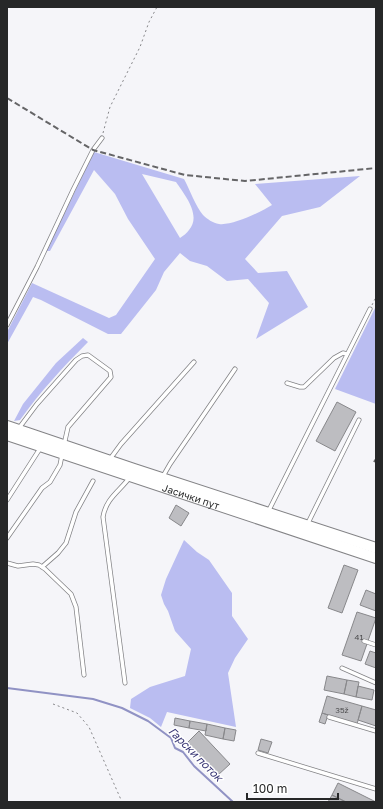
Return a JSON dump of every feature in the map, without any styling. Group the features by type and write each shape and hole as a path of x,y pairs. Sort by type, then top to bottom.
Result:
{"main road":[{"name":"Јасички пут","path":"7,426 13,434 41,446 63,448"},
{"name":"Јасички пут","path":"13,434 63,448 132,473 376,554"}],"lane":[{"path":"7,325 37,267 93,150 102,138"},
{"path":"266,517 370,309"},
{"path":"287,383 304,387 334,358 343,353 347,354"},
{"path":"7,538 42,488 50,482 60,465 68,428 111,377 110,371 88,355 82,356 76,360 37,404 13,434"},
{"path":"107,464 121,444 194,362"},
{"path":"161,482 170,464 235,369"},
{"path":"305,530 359,420"},
{"path":"7,500 41,446"},
{"path":"125,683 103,517 104,508 132,473"},
{"path":"42,566 58,553 66,543 79,505 93,481"},
{"path":"7,563 18,566 36,564 42,566 68,591 75,603 84,675"},
{"path":"364,641 376,645"},
{"path":"342,668 376,683"},
{"path":"329,717 376,731"},
{"path":"258,753 376,789"}],"path":[{"path":"102,138 105,120 110,107 140,46 149,22 157,7"},
{"path":"370,309 376,297"},
{"path":"53,704 77,713 89,727 122,802"}],"shaded area":[{"path":"94,152 184,179 200,212 210,221 219,224 239,221 272,205 255,184 360,176 320,207 282,216 245,259 258,273 287,271 308,307 256,339 269,303 248,279 227,281 207,266 190,261 180,253 164,272 156,290 121,334 108,334 33,297 7,344 7,332 32,283 109,318 116,315 155,259 128,219 115,194 94,170 50,251 46,251","holes":["142,174 176,182 187,199 193,211 194,218 193,224 189,230 180,238"]},
{"path":"376,306 376,404 335,389"},
{"path":"83,338 88,342 52,380 20,420 14,421 23,404 56,363"},
{"path":"184,540 197,552 209,560 232,593 232,616 248,639 235,658 228,673 236,727 167,712 161,727 150,718 130,708 131,699 150,687 185,676 191,649 175,631 161,595 166,579"}],"building":[{"path":"337,402 356,412 335,451 316,441"},
{"path":"176,505 189,513 181,526 169,518"},
{"path":"344,565 358,570 342,613 328,608"},
{"path":"366,590 376,594 376,611 360,605"},
{"path":"357,612 376,618 361,661 342,655"},
{"path":"370,651 376,653 376,668 365,664"},
{"path":"327,676 347,680 344,694 324,690"},
{"path":"347,680 359,682 356,697 344,694"},
{"path":"358,686 374,690 372,700 356,697"},
{"path":"327,696 362,706 357,724 322,713"},
{"path":"362,706 376,710 376,726 358,720"},
{"path":"322,713 328,715 325,724 319,722"},
{"path":"175,718 190,721 189,728 174,725"},
{"path":"190,721 207,724 206,731 189,728"},
{"path":"207,724 225,728 223,739 205,735"},
{"path":"225,728 236,730 234,741 223,739"},
{"path":"199,731 230,764 218,775 187,743"},
{"path":"261,739 272,742 268,753 258,750"},
{"path":"338,783 376,802 346,802 332,795"},
{"path":"332,795 346,802 328,802"}],"waterway":[{"name":"Гарски поток","path":"7,688 93,699 122,708 148,721 171,738 175,748 183,752 194,766 233,802"}],"railway":[{"path":"7,98 93,150 185,175 245,181 376,168"}]}
